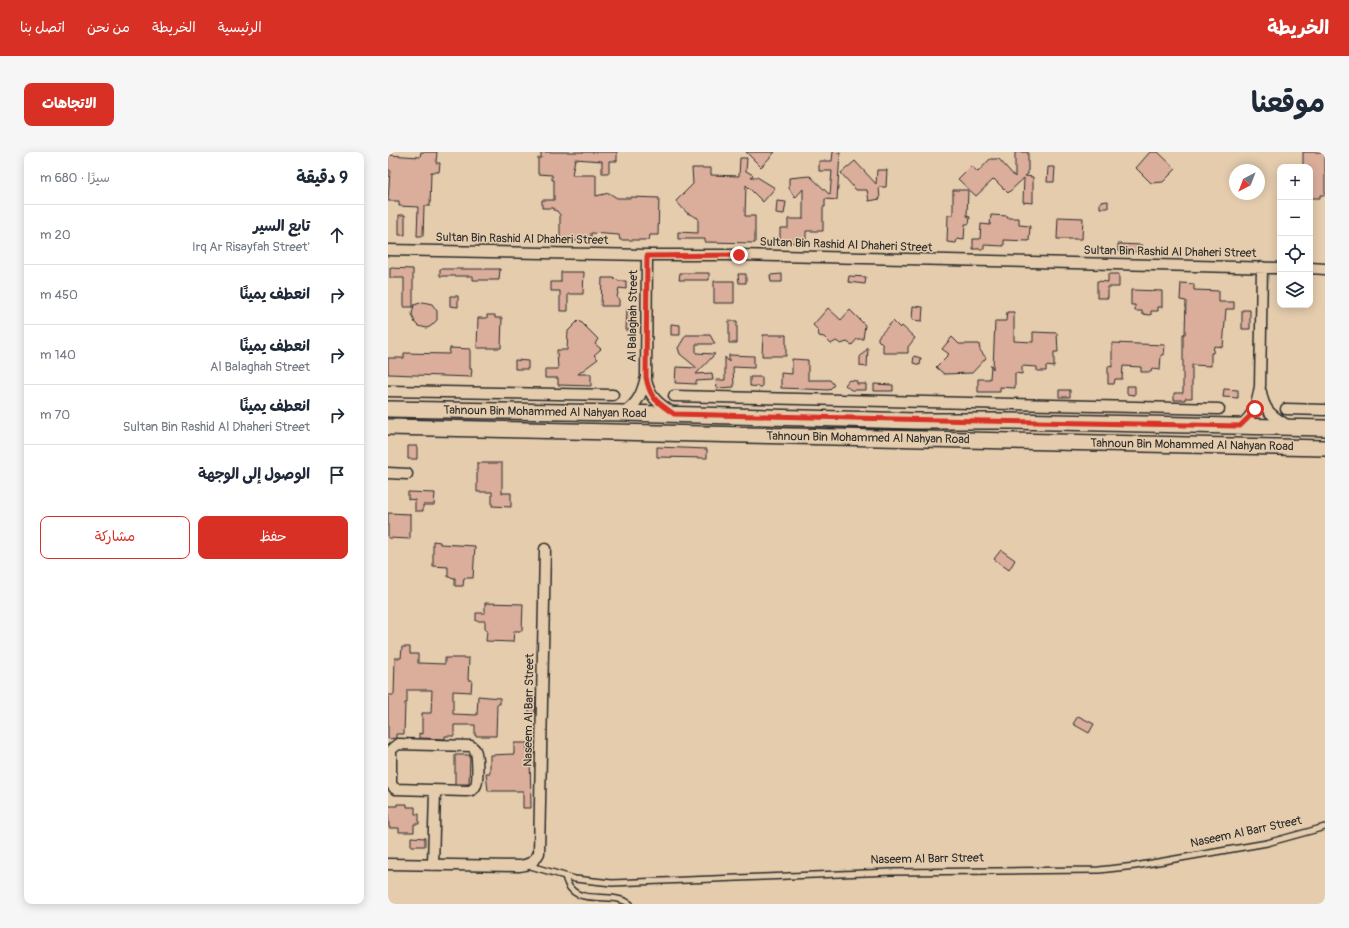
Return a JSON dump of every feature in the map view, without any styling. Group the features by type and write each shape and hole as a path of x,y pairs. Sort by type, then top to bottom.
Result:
{"main road":[{"name":"Tahnoun Bin Mohammed Al Nahyan Road","path":"388,409 1325,428"},
{"path":"899,439 926,433 1002,432 1008,429 1011,421"},
{"name":"Tahnoun Bin Mohammed Al Nahyan Road","path":"388,427 1325,448"}],"street":[{"name":"Sultan Bin Rashid Al Dhaheri Street","path":"388,250 647,256 739,255 1277,268"},
{"name":"Al Balaghah Street","path":"647,256 647,386 659,404 674,414"},
{"path":"1262,268 1260,386 1262,401 1272,416 1290,427"},
{"path":"1313,268 1325,268"},
{"name":"Al Balaghah Street","path":"624,413 639,398 642,393 646,377"},
{"path":"1240,426 1255,409 1260,386"},
{"path":"388,391 613,395"},
{"path":"674,396 1220,409"},
{"path":"916,420 922,412 926,402"},
{"path":"926,402 929,413 936,421"},
{"path":"1286,409 1325,410"},
{"path":"388,474 407,474"},
{"name":"Naseem Al Barr Street","path":"388,864 519,866 527,865 534,861 539,853 545,549"},
{"path":"402,744 468,745 473,748 477,756 477,780 475,787 469,791 435,791 399,790 392,787 390,780 390,750 395,746 402,744"},
{"path":"433,865 435,791"}],"lane":[{"name":"Naseem Al Barr Street","path":"527,865 575,879 612,883 891,872 1026,872 1098,870 1135,866 1267,843 1325,827"},
{"path":"565,876 568,885 577,894 582,896 615,898 630,904"}],"building":[{"path":"421,152 437,152 436,163 440,163 439,172 431,172 430,206 424,206 423,236 417,236 418,207 399,206 399,201 388,201 390,170 388,170 388,155 420,157"},
{"path":"541,152 617,152 617,161 609,161 609,173 602,173 602,161 575,159 572,175 596,175 596,196 609,193 617,198 659,198 658,235 650,235 649,240 620,240 619,235 591,233 591,241 560,241 560,215 554,210 554,208 542,208 542,200 554,200 554,180 552,180 552,175 538,174 538,158 541,158"},
{"path":"746,152 775,152 761,167"},
{"path":"833,152 840,153 837,200 825,199 825,207 823,207 823,231 806,231 806,243 780,242 780,228 788,228 788,219 803,219 803,189 795,198 789,188 789,178 810,176 830,195 832,171 819,171 819,161 832,161"},
{"path":"1015,152 1028,152 1028,174 1025,176 1033,177 1033,203 1023,202 1024,178 1008,193 994,179 976,196 958,179 971,166 978,172 990,159 999,159 1015,177"},
{"path":"1150,152 1158,152 1176,169 1163,182 1151,183 1136,168"},
{"path":"1303,152 1325,152 1325,195 1320,195 1320,198 1313,198 1313,164 1303,164"},
{"path":"740,158 747,158 746,171 753,175 751,177 757,177 775,188 763,202 746,185 745,216 755,216 755,243 705,242 705,239 678,239 678,232 698,233 698,218 687,213 676,201 693,184 692,168 711,168 711,175 739,176"},
{"path":"855,161 876,184 877,170 887,170 886,187 879,187 880,199 869,201 867,190 856,190 841,173"},
{"path":"1048,167 1055,167 1054,182 1047,182"},
{"path":"953,190 968,190 967,216 970,217 969,224 965,224 964,240 957,239 956,243 947,242 948,215 953,215"},
{"path":"777,201 786,202 784,214 776,213"},
{"path":"1108,201 1108,208 1100,208 1100,202"},
{"path":"399,215 405,215 405,235 399,235"},
{"path":"991,215 1008,216 1007,218 1019,218 1019,225 1030,226 1029,241 1004,240 1004,246 984,245 984,249 973,249 973,239 980,239 981,224 990,225"},
{"path":"1058,217 1083,218 1082,239 1057,239"},
{"path":"1118,244 1142,245 1142,252 1118,251"},
{"path":"390,268 413,269 413,307 404,307 404,278 390,278"},
{"path":"440,269 500,269 499,280 473,280 473,276 440,276"},
{"path":"561,272 584,272 583,294 568,294 568,311 560,311 560,291 551,291 551,282 561,282"},
{"path":"680,273 709,273 709,280 679,280"},
{"path":"738,274 746,274 746,283 739,283"},
{"path":"782,274 782,282 771,282 770,275"},
{"path":"1108,274 1119,274 1119,287 1108,287 1108,298 1097,298 1097,281 1108,282"},
{"path":"849,276 866,277 865,284 848,282"},
{"path":"602,278 615,278 614,279 618,281 626,281 626,289 619,288 617,297 619,300 619,306 601,306"},
{"path":"714,281 734,281 734,303 714,303"},
{"path":"1181,283 1194,284 1194,290 1219,291 1219,302 1234,302 1234,309 1226,309 1223,347 1214,346 1213,353 1211,353 1211,366 1192,365 1192,398 1185,398 1185,400 1174,400 1174,393 1183,393 1183,334 1185,334 1186,301 1180,300"},
{"path":"1131,290 1162,291 1162,307 1158,307 1158,311 1151,311 1151,315 1142,314 1142,311 1135,311 1135,305 1131,305"},
{"path":"450,296 458,296 458,307 450,306"},
{"path":"423,302 432,304 437,311 437,320 427,328 418,326 415,323 412,314 414,305"},
{"path":"913,306 923,307 922,321 912,320"},
{"path":"828,308 841,320 850,310 865,325 863,339 857,339 852,345 847,342 841,344 836,341 831,344 824,337 819,336 818,330 813,325"},
{"path":"627,309 635,310 634,330 626,330"},
{"path":"1242,310 1250,310 1250,329 1242,329"},
{"path":"1007,312 1014,312 1014,341 1033,342 1033,332 1057,333 1058,352 1054,352 1054,367 1046,366 1046,371 1037,371 1037,367 1022,366 1022,374 1015,373 1015,388 1000,387 1000,392 978,392 978,379 990,379 991,365 993,369 995,321 1006,321"},
{"path":"487,315 495,315 495,318 502,318 501,348 477,348 478,318 487,318"},
{"path":"579,320 598,339 595,344 601,349 594,355 598,359 578,374 591,374 591,386 558,385 558,378 545,378 545,369 558,369 557,350 567,350 568,331"},
{"path":"729,321 737,321 737,343 729,343"},
{"path":"893,321 900,328 902,326 915,338 908,347 908,353 883,353 883,345 878,340 878,337"},
{"path":"671,324 680,325 680,335 671,335"},
{"path":"686,335 710,335 715,344 696,344 696,353 715,354 696,374 712,373 713,380 696,381 696,384 675,383 676,367 697,368 680,354 678,348"},
{"path":"763,335 786,335 786,356 762,356"},
{"path":"952,337 959,344 979,344 980,350 986,358 972,373 944,374 936,367 949,354 942,349"},
{"path":"1112,343 1165,345 1164,355 1161,355 1160,370 1152,369 1151,372 1141,372 1141,367 1123,366 1122,379 1115,379 1114,384 1108,384 1108,366 1112,367"},
{"path":"450,348 470,349 470,369 472,369 471,377 388,374 388,358 404,358 404,353 449,354"},
{"path":"868,348 867,367 860,366 860,357"},
{"path":"729,355 754,356 754,368 733,367 734,387 717,388 716,380 725,380 725,357 729,362"},
{"path":"914,356 921,358 920,365 913,363"},
{"path":"792,359 808,360 808,380 830,380 834,385 829,390 781,388 781,373 792,374"},
{"path":"515,360 528,361 528,369 515,369"},
{"path":"750,377 762,377 762,387 750,386"},
{"path":"849,380 857,381 857,384 866,384 866,390 851,390 845,385"},
{"path":"874,384 893,385 893,391 874,391"},
{"path":"1127,386 1135,386 1135,395 1127,394"},
{"path":"1224,389 1238,390 1238,398 1223,397"},
{"path":"1059,390 1070,390 1070,397 1059,397"},
{"path":"408,446 417,446 417,459 408,459"},
{"path":"657,447 707,449 707,458 657,457"},
{"path":"477,463 502,463 502,493 511,493 511,507 492,506 492,492 477,492"},
{"path":"408,492 435,493 434,505 423,505 423,511 415,511 415,500 408,499"},
{"path":"388,513 410,514 410,539 388,538"},
{"path":"433,541 440,542 440,544 475,546 473,578 464,578 463,586 455,586 455,578 448,577 448,567 433,566"},
{"path":"1001,550 1015,560 1009,570 994,559"},
{"path":"485,603 523,604 522,631 514,631 513,642 486,641 487,630 485,630 485,621 476,621 476,613 485,613"},
{"path":"402,647 410,647 410,654 418,654 418,663 445,664 445,658 469,658 468,680 472,680 471,692 453,691 453,714 477,715 478,696 500,698 500,704 497,704 496,736 475,736 475,725 454,725 454,736 445,736 445,739 419,738 419,733 422,734 422,713 431,713 432,690 407,690 404,734 396,734 396,738 388,739 388,695 394,695 395,658 401,658"},
{"path":"529,698 536,698 535,713 529,713"},
{"path":"1078,716 1094,724 1089,733 1073,724"},
{"path":"514,743 527,743 527,752 530,753 531,808 523,808 523,791 488,791 486,773 490,773 490,755 514,754"},
{"path":"455,755 470,755 469,784 455,784"},
{"path":"397,804 407,804 407,807 415,807 415,814 419,814 419,824 414,824 414,832 399,832 399,828 389,828 388,806 397,806"},
{"path":"411,837 425,838 425,846 411,846"}],"route":[{"path":"739,255 647,256 647,386 650,393 659,404 674,414 1240,426 1255,409"}]}
